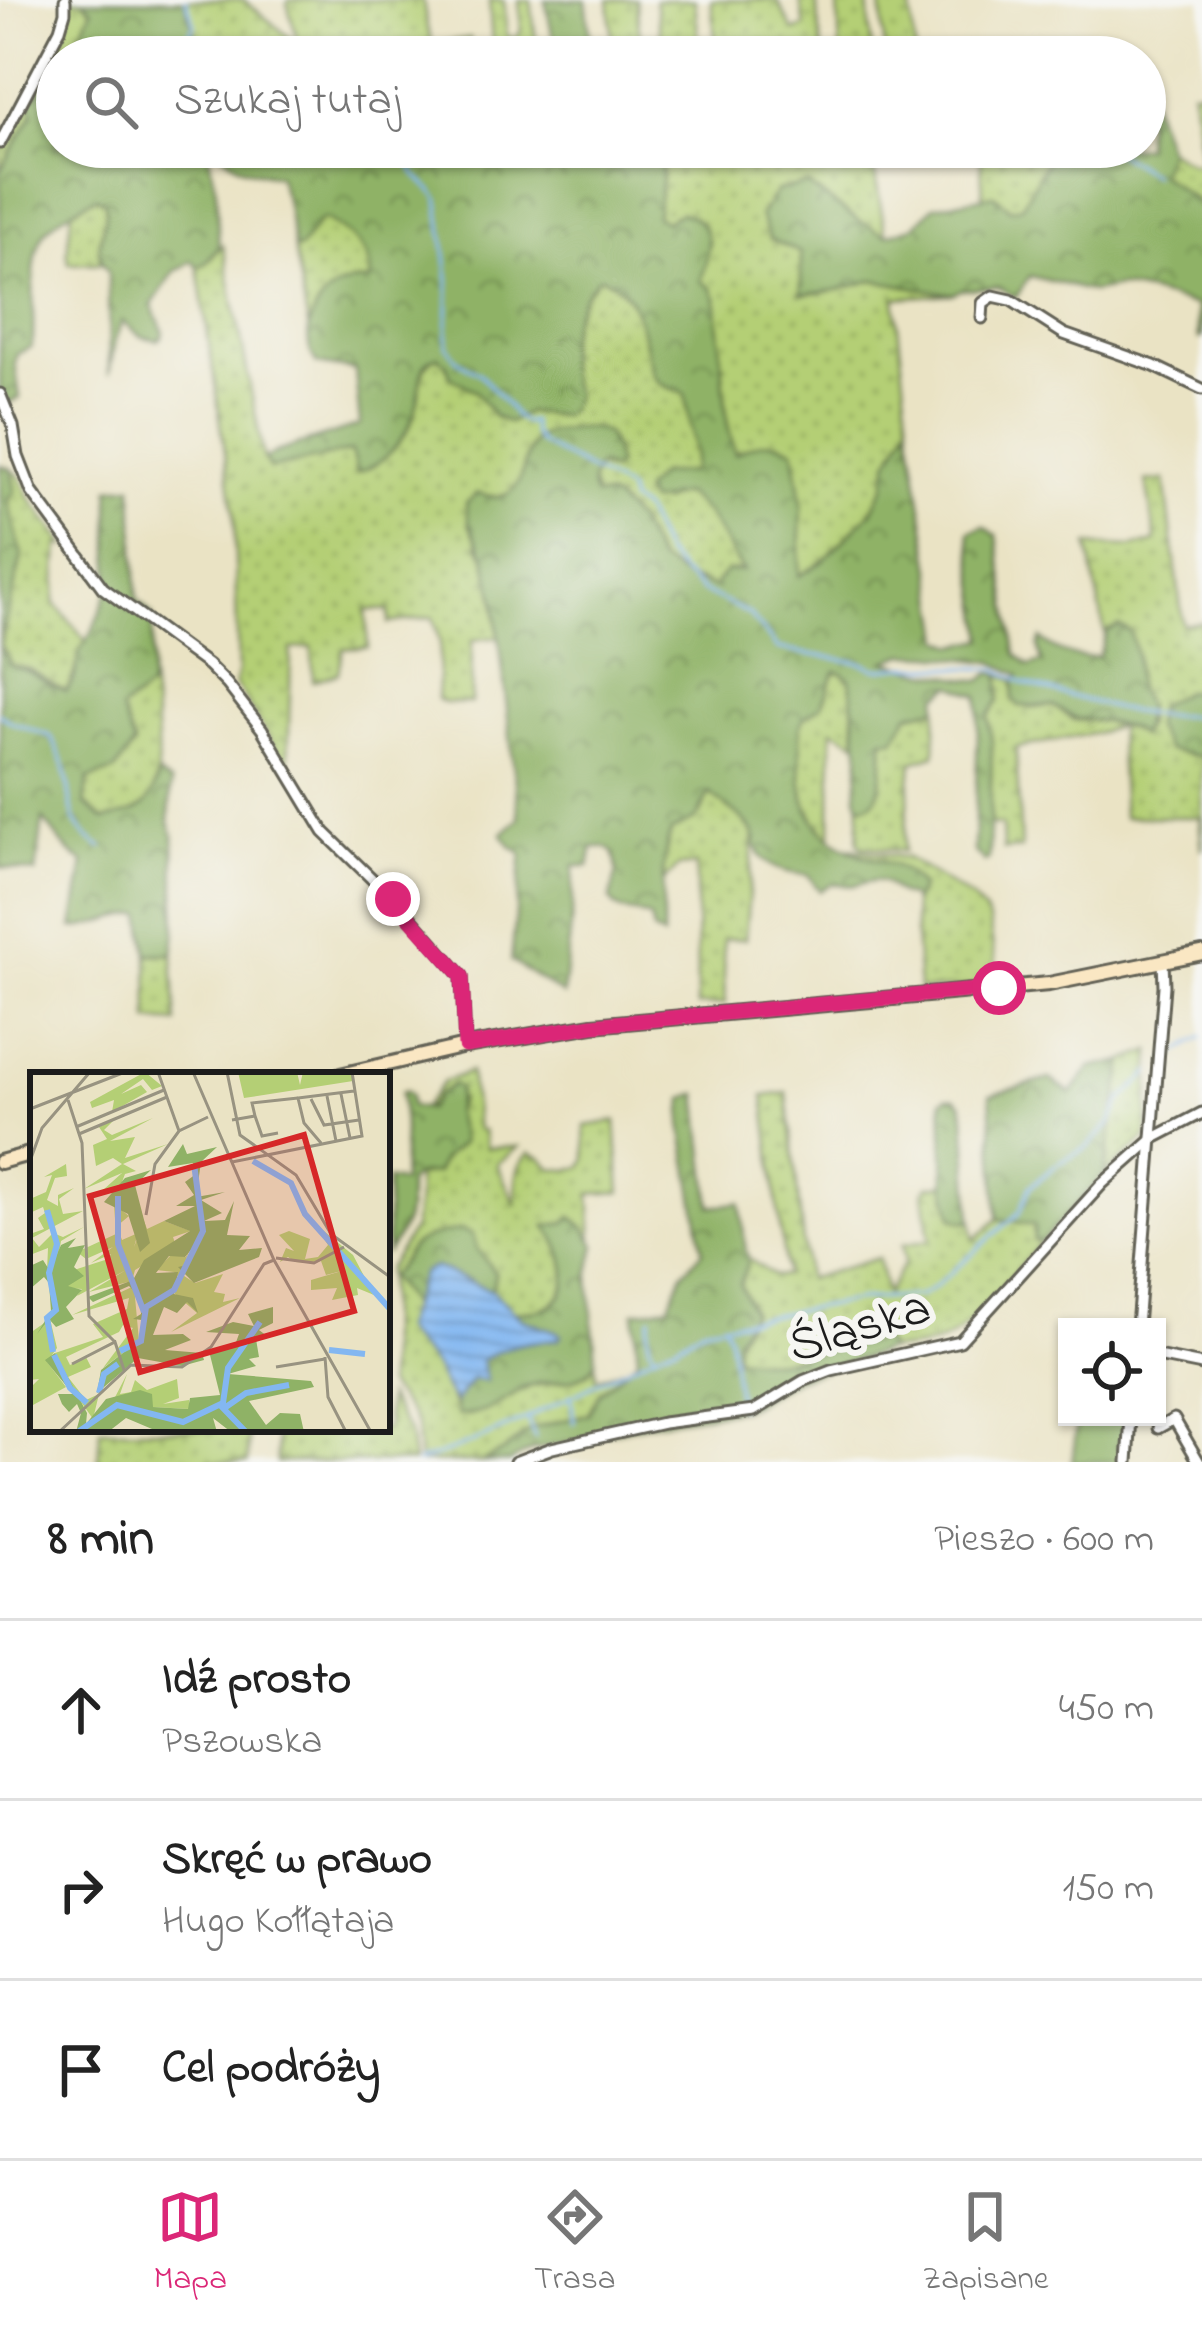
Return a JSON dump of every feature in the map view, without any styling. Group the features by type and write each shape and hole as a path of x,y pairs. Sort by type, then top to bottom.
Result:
{"main road":[{"path":"353,1072 465,1046 593,1025 1049,984 1202,953"},
{"path":"0,1162 30,1154"}],"street":[{"path":"56,36 65,0"},
{"path":"0,142 36,74"},
{"path":"982,318 983,303 993,296 1011,300 1064,334 1202,389"},
{"path":"0,394 32,492 103,588 227,683 262,730 324,832 405,911 462,976 465,1046"},
{"path":"1138,1318 1163,962"},
{"name":"Śląska","path":"515,1462 552,1448 624,1432 754,1411 831,1370 960,1341 1102,1184 1154,1138 1202,1113"},
{"path":"1166,1358 1202,1365"},
{"path":"1158,1428 1174,1419 1199,1462"},
{"path":"1128,1462 1130,1426"}],"green space":[{"path":"70,0 82,0 92,9 80,36 59,36 70,14"},
{"path":"82,0 185,0 195,36 80,36 92,9"},
{"path":"185,0 244,0 288,36 195,36"},
{"path":"289,0 423,0 430,36 296,36 287,4"},
{"path":"489,0 504,0 509,36 492,36"},
{"path":"519,0 531,0 535,36 517,36 521,31"},
{"path":"545,0 586,0 590,36 553,36"},
{"path":"609,0 636,0 640,36 612,36"},
{"path":"655,0 695,0 698,36 661,36"},
{"path":"711,0 777,0 793,31 805,27 800,0 816,0 820,36 715,36"},
{"path":"838,0 868,0 871,36 839,36"},
{"path":"881,0 910,0 914,36 884,36"},
{"path":"36,81 33,113 0,171 0,151"},
{"path":"1192,90 1202,90 1202,206 1159,174 1166,168 1168,150 1193,164 1201,162"},
{"path":"36,95 36,168 212,168 219,247 204,264 198,267 192,261 175,271 155,300 152,305 162,337 140,336 122,321 109,375 108,271 100,254 105,202 96,197 63,216 40,241 33,339 31,347 17,354 15,363 20,398 6,404 0,387 0,171 33,114 30,100"},
{"path":"244,168 661,168 656,216 666,222 681,212 693,217 708,240 701,281 716,298 727,421 735,454 764,443 794,450 802,503 799,576 823,561 872,511 885,485 889,462 909,425 943,639 956,645 985,639 969,532 984,526 997,536 1016,654 1030,666 1042,662 1041,639 1068,654 1091,657 1099,656 1107,631 1119,626 1130,631 1136,687 1146,705 1141,736 1130,728 1077,719 1053,706 1019,706 1013,699 1019,675 993,662 905,654 885,661 981,681 991,673 1000,674 999,701 988,716 992,743 989,859 985,862 974,851 979,696 952,685 938,696 937,708 909,714 894,739 883,740 878,792 871,803 860,805 860,756 850,679 836,671 823,701 800,727 808,809 833,840 911,877 921,887 913,902 877,880 835,884 820,891 808,875 773,866 758,851 749,826 709,793 696,819 671,831 663,870 663,937 653,931 650,919 618,909 610,899 617,871 614,853 593,847 589,866 574,866 563,995 511,961 522,854 502,834 519,819 495,599 466,503 478,493 499,497 513,490 529,451 541,436 596,429 611,443 617,466 611,471 597,467 594,496 616,501 637,522 658,561 717,588 726,571 743,571 707,514 686,494 649,502 643,491 660,474 692,472 695,454 685,394 656,379 628,296 599,277 580,303 569,332 567,364 575,394 563,416 527,412 509,423 495,417 476,392 450,376 437,356 423,369 415,412 404,435 379,462 357,473 351,451 270,469 264,459 276,452 360,425 355,370 317,364 308,341 312,316 327,295 350,283 370,281 370,270 358,244 325,219 294,249 278,176"},
{"path":"661,168 874,168 886,235 806,184 777,191 760,215 770,239 801,253 802,294 874,280 952,294 895,298 909,425 889,462 885,485 872,511 823,561 798,577 802,503 735,455 727,421 716,298 701,281 709,243 704,229 675,215 666,222 655,216"},
{"path":"981,168 1043,168 1022,206 1011,209 995,196 983,197"},
{"path":"1043,168 1161,168 1159,174 1202,206 1202,338 1196,306 1118,287 1093,292 1030,276 1016,297 998,287 952,294 874,280 801,295 801,253 770,239 760,215 777,191 806,184 886,235 913,227 934,206 994,195 1011,209 1022,206"},
{"path":"96,197 105,202 106,210 101,263 69,264 72,210"},
{"path":"325,219 363,251 370,281 321,304 308,326 294,249"},
{"path":"223,245 264,459 270,468 352,451 356,472 379,459 409,428 424,369 437,356 450,376 476,392 495,417 509,423 527,412 555,416 575,394 567,364 573,318 598,277 610,281 634,307 654,376 685,394 688,404 694,443 692,473 660,474 662,502 680,494 698,504 743,572 717,589 658,561 636,522 616,501 595,496 591,482 597,467 611,471 572,429 542,435 527,453 522,476 510,493 478,494 478,546 485,556 495,599 499,637 472,640 471,703 437,699 440,643 433,617 389,623 389,610 366,610 368,647 343,649 339,673 313,681 312,647 291,649 288,767 235,684 234,514 198,267"},
{"path":"0,465 11,469 15,491 8,502 22,556 0,644"},
{"path":"11,469 66,546 59,544 55,603 87,642 65,691 29,669 12,666 0,645 22,556 8,501 15,491"},
{"path":"1165,480 1183,625 1202,622 1202,694 1185,691 1157,707 1167,750 1202,757 1202,850 1199,817 1123,817 1118,726 1016,748 1021,849 1003,850 1002,825 989,825 992,743 988,716 999,701 1000,674 1014,681 1013,699 1028,708 1053,706 1074,720 1102,721 1130,729 1140,736 1145,712 1136,687 1130,632 1105,634 1088,545 1131,547 1156,542 1146,481"},
{"path":"133,486 137,599 153,616 150,688 121,710 134,745 115,771 88,779 85,804 104,820 141,808 158,775 171,783 173,954 148,954 142,914 73,928 84,863 43,819 36,873 0,867 0,645 12,666 66,691 110,586 110,488"},
{"path":"836,671 850,679 857,742 832,729 831,839 805,800 799,735 802,720 821,705"},
{"path":"151,679 157,769 150,801 138,813 104,820 85,804 88,779 115,771 134,745 120,710 150,688"},
{"path":"1185,691 1202,694 1202,757 1167,750 1154,727 1157,707"},
{"path":"937,708 935,755 912,762 904,851 861,846 860,805 871,803 878,792 883,739 894,739 909,714"},
{"path":"709,792 754,834 745,939 723,939 725,1004 697,1006 696,865 678,867 664,882 663,863 671,831 701,813"},
{"path":"844,847 907,858 971,898 989,921 999,985 919,990 913,902 921,887 894,865"},
{"path":"148,954 173,954 177,1023 149,1021"},
{"path":"1151,1051 1147,1138 1104,1175 1124,1061"},
{"path":"1124,1061 1104,1175 1042,1241 1034,1241 1034,1225 998,1219 990,1095 1050,1079 1071,1094 1090,1068"},
{"path":"470,1072 477,1130 483,1131 486,1148 518,1147 497,1164 516,1206 518,1170 530,1153 551,1168 582,1167 585,1126 616,1121 621,1192 590,1194 593,1241 585,1228 564,1223 547,1226 562,1254 566,1274 561,1294 540,1309 514,1312 492,1291 495,1273 472,1234 431,1238 390,1277 390,1264 413,1229 416,1176 436,1173 442,1160 461,1143 455,1113 460,1099 423,1108 444,1081"},
{"path":"453,1084 459,1089 455,1113 462,1143 442,1160 436,1173 418,1175 408,1182 406,1218 390,1248 390,1180 402,1182 401,1093 410,1095 411,1106 428,1109"},
{"path":"787,1093 807,1279 878,1258 886,1294 905,1262 902,1245 930,1240 924,1192 928,1186 945,1184 953,1217 972,1221 974,1240 998,1219 1034,1225 1034,1240 1042,1241 981,1310 946,1340 888,1350 882,1340 775,1362 735,1357 736,1339 752,1312 740,1284 749,1259 774,1276 786,1275 764,1096"},
{"path":"698,1094 711,1206 740,1203 749,1259 740,1284 752,1312 736,1339 735,1357 775,1361 883,1340 888,1350 796,1379 743,1409 653,1423 531,1451 510,1462 482,1462 531,1429 588,1414 600,1392 638,1359 634,1312 668,1306 683,1273 703,1251 682,1124 684,1099"},
{"path":"947,1097 962,1104 965,1115 972,1221 953,1217 945,1184 942,1100"},
{"path":"572,1217 596,1245 589,1276 596,1361 578,1378 536,1384 488,1409 457,1415 455,1402 481,1361 519,1343 557,1339 555,1331 514,1312 543,1308 560,1296 565,1265 546,1226"},
{"path":"460,1230 472,1234 495,1273 492,1291 435,1267 422,1273 410,1305 390,1276 411,1248 430,1237"},
{"path":"390,1277 410,1305 402,1329 430,1360 458,1415 469,1416 532,1386 575,1379 588,1373 595,1361 596,1379 629,1367 600,1392 588,1414 531,1429 482,1462 419,1462 416,1425 390,1390"},
{"path":"390,1402 409,1433 413,1462 277,1462 276,1432 390,1432"},
{"path":"1077,1426 1126,1426 1123,1462 1072,1462"},
{"path":"100,1432 248,1432 248,1462 98,1462"}],"water":[{"path":"435,1267 492,1291 522,1319 561,1335 490,1355 481,1361 486,1381 472,1379 455,1402 433,1364 402,1329 422,1273"}],"waterway":[{"path":"186,0 195,25 190,36"},
{"path":"412,168 438,197 449,279 447,346 457,360 481,375 518,419 531,421 541,444 627,490 630,502 643,510 664,553 681,572 702,591 749,614 778,649 877,669 997,669 1023,683 1117,709 1202,716"},
{"path":"1142,168 1153,175"},
{"path":"0,714 50,736 63,763 75,820 102,848"},
{"path":"1166,1059 1202,1037"},
{"path":"417,1462 513,1425 704,1327 859,1300 920,1296 1020,1212 1030,1187 1088,1147 1111,1123 1121,1101 1151,1072"},
{"path":"651,1317 648,1336 655,1354"},
{"path":"723,1322 739,1408"},
{"path":"571,1395 574,1423"},
{"path":"527,1419 535,1438"}],"route":[{"path":"393,899 462,976 465,1046 593,1025 999,988"}]}
